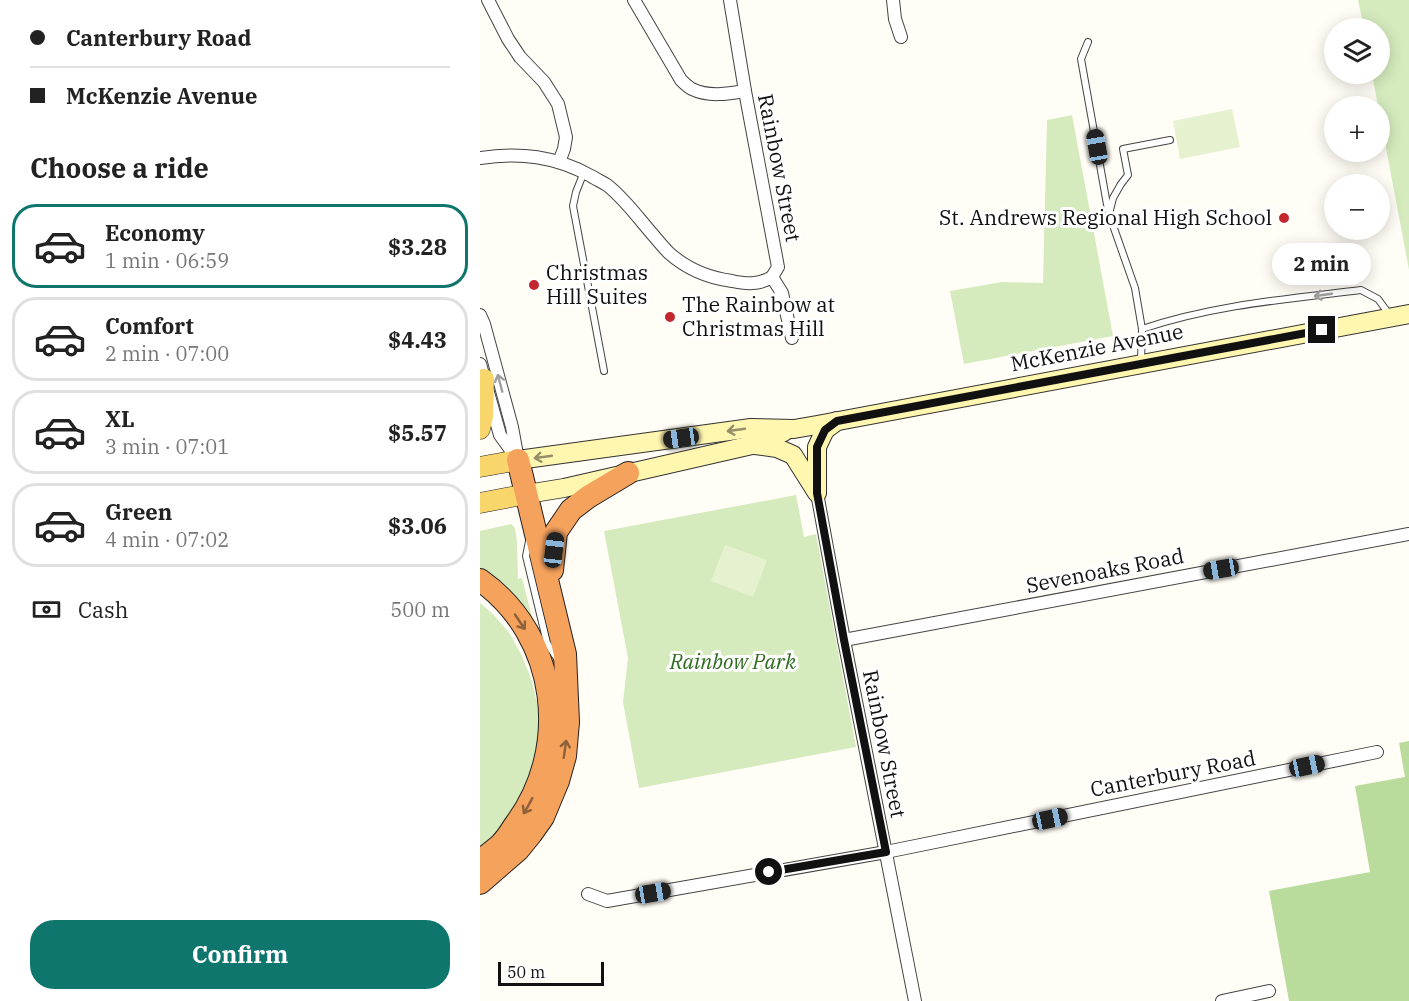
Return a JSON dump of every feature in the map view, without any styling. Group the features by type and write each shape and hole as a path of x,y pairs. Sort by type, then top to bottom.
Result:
{"highway":[{"path":"480,883 518,850 543,817 552,798 565,756 568,722 565,654 518,460"},
{"path":"550,586 556,532 571,510 588,497 628,474"},
{"path":"480,580 504,601 531,640 541,662 547,684 551,717 551,735 545,766 536,791 524,814 502,843 480,861"}],"main road":[{"name":"McKenzie Avenue","path":"480,503 564,488 752,445 794,429 1409,314"},
{"path":"480,429 483,416 482,372"},
{"path":"817,493 817,447 825,430 837,421"},
{"name":"McKenzie Avenue","path":"480,467 751,428 794,429"},
{"path":"752,445 777,448 794,455 817,493"}],"street":[{"path":"488,0 520,57 544,82 558,104 566,137 559,162"},
{"path":"634,0 681,80 691,89 709,94 745,91"},
{"name":"Rainbow Street","path":"730,0 778,267 772,278"},
{"path":"893,0 895,19 901,37"},
{"path":"480,158 502,154 531,155 559,162 584,172 606,184 669,253 689,267 714,278 749,284 772,278 782,293 792,338"},
{"path":"480,315 512,427 518,460"},
{"path":"482,372 500,435 518,460"},
{"name":"Rainbow Street","path":"817,493 915,1001"},
{"name":"Sevenoaks Road","path":"844,640 1409,534"},
{"name":"Canterbury Road","path":"588,894 606,901 886,852 1377,752"},
{"path":"1223,1001 1269,992"}],"lane":[{"path":"1088,42 1081,59 1108,214 1135,288 1142,328 1141,365"},
{"path":"1108,214 1113,198 1128,175 1123,149 1170,140"},
{"path":"584,172 573,206 604,371"},
{"path":"1142,328 1171,319 1229,307 1361,290 1378,299 1391,317"},
{"path":"533,517 526,556 547,643 566,673"}],"green space":[{"path":"1358,0 1409,0 1409,270 1389,162 1390,96 1376,96 1374,84 1390,84 1390,18 1362,18"},
{"path":"1232,109 1240,147 1180,159 1173,121"},
{"path":"1072,115 1113,336 964,364 950,291 1002,282 1043,283 1047,120"},
{"name":"Rainbow Park","path":"796,495 804,537 816,534 856,747 639,788 623,702 628,658 604,531"},
{"path":"511,524 515,528 517,542 518,579 522,578 532,617 528,618 480,570 480,531"},
{"path":"725,545 767,560 753,597 711,581"},
{"path":"480,603 510,634 522,656 532,681 538,707 540,733 537,756 521,805 480,853"},
{"path":"1409,741 1409,1001 1289,1001 1269,891 1370,872 1355,786 1405,777 1399,743"}],"place":[{"name":"St. Andrews Regional High School","path":"1284,218"},
{"name":"Christmas Hill Suites","path":"534,285"},
{"name":"The Rainbow at Christmas Hill","path":"670,317"}],"route":[{"path":"769,872 886,852 817,493 817,447 825,430 837,421 1322,330"}]}
